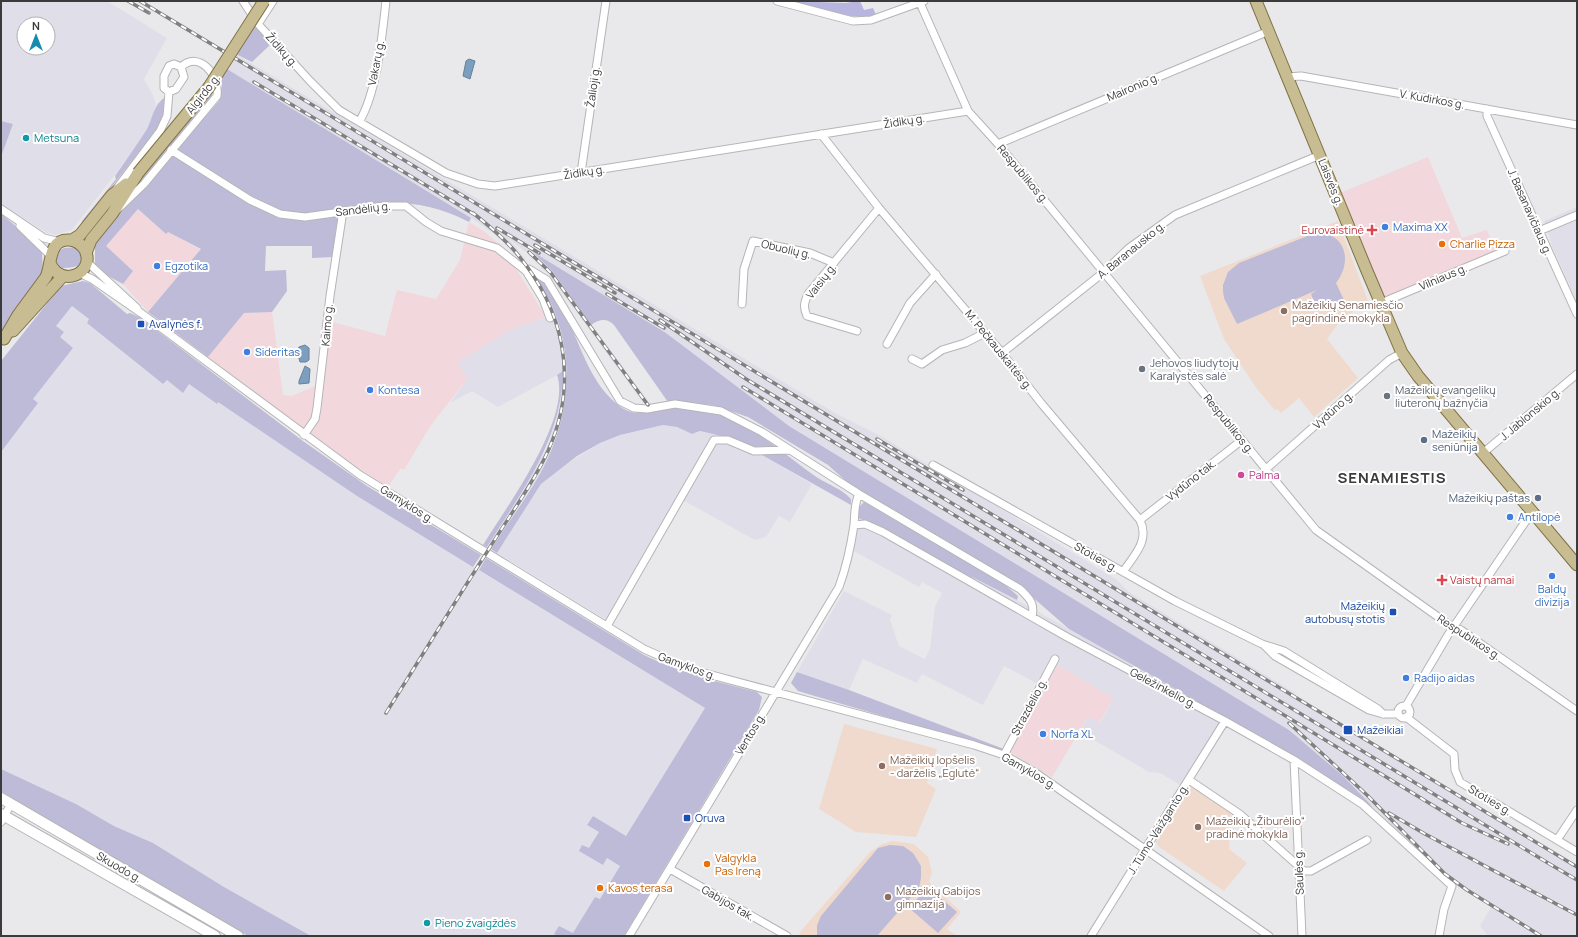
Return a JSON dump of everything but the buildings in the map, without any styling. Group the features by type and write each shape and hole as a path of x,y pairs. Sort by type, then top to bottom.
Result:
{"main road":[{"name":"Algirdo g.","path":"79,273 91,240 112,214 135,176 209,87 264,1"},
{"name":"Laisvės g.","path":"1256,1 1380,303 1402,352 1418,376 1532,512 1575,560"},
{"name":"Algirdo g.","path":"72,240 80,235 112,195 135,176"},
{"path":"3,341 18,315 46,277 54,248 60,242 72,240 81,245 86,257"},
{"path":"50,259 55,271 63,276 74,276 79,273"},
{"path":"3,341 63,276"},
{"name":"Skuodo g.","path":"1,798 238,936"},
{"name":"Skuodo g.","path":"2,817 215,936"}],"street":[{"path":"256,21 273,1"},
{"name":"Vakarų g.","path":"359,122 364,114 372,85 386,1"},
{"name":"Žalioji g.","path":"581,172 606,1"},
{"path":"777,1 853,21 872,20 922,2"},
{"name":"Židikų g.","path":"247,2 256,21 310,82 334,105 359,122 446,174 478,184 496,186 968,111"},
{"name":"Respublikos g.","path":"922,2 968,111 998,144 1316,530 1577,711"},
{"name":"Maironio g.","path":"998,144 1269,31"},
{"path":"112,214 144,184 217,96 217,82 214,74 208,68 200,63 189,62 181,67"},
{"path":"174,64 181,67 184,73 182,80 176,89 169,92 164,90 163,84 167,69 174,64"},
{"name":"V. Kudirkos g.","path":"1287,77 1301,76 1577,125"},
{"path":"112,195 160,131 167,116 169,92"},
{"name":"J. Basanavičiaus g.","path":"1487,109 1487,116 1577,314"},
{"name":"M. Pečkauskaitės g.","path":"821,134 879,208 936,274 1002,353 1041,403 1140,520 1145,534 1143,543 1123,572"},
{"name":"Sandėlių g.","path":"172,150 250,200 280,214 305,216 384,206 406,206 426,222 441,231 497,248 526,271 542,299 550,318"},
{"name":"A. Baranausko g.","path":"1002,353 1104,272 1130,248 1175,215 1320,155"},
{"name":"Vaisių g.","path":"857,331 807,316 804,309 804,303 808,294 879,208"},
{"path":"1,209 44,238 60,242"},
{"name":"Kaimo g.","path":"304,435 315,419 317,408 330,296 343,211"},
{"path":"1539,231 1577,215"},
{"path":"10,216 50,259"},
{"name":"Obuolių g.","path":"742,304 744,269 753,241 810,253 834,263"},
{"name":"Vilniaus g.","path":"1380,303 1505,251"},
{"name":"Gamyklos g.","path":"86,257 94,270 130,301 141,313"},
{"path":"526,271 529,269 548,280 620,401 634,408 647,409 675,404 721,411 762,432 859,494 1020,589 1028,597 1034,608 1032,617"},
{"name":"Gamyklos g.","path":"79,273 92,279 141,313 360,475 644,649 673,663 774,693 974,745 1004,755 1036,773 1146,848 1269,936"},
{"path":"887,344 910,303 936,274"},
{"path":"912,359 922,364 942,350 965,343 984,333"},
{"name":"Vydūno g.","path":"1266,469 1389,360 1402,352"},
{"name":"J. Jablonskio g.","path":"1483,453 1577,374"},
{"path":"607,626 714,440 728,440 754,451 790,450"},
{"name":"Vydūno tak.","path":"1140,520 1242,440"},
{"name":"Stoties g.","path":"933,464 1174,602 1262,644 1282,660 1369,710 1382,714 1398,714"},
{"name":"Ventos g.","path":"629,936 838,587 844,574 854,525 855,505 859,494"},
{"path":"1406,706 1409,713 1406,717 1400,717 1398,714 1400,707 1406,706 1454,627 1532,512"},
{"name":"Geležinkelio g.","path":"854,525 865,524 883,532 1032,617 1294,760 1362,804 1452,886 1444,909 1439,936"},
{"name":"Strazdelio g.","path":"1004,755 1055,659"},
{"name":"Stoties g.","path":"1406,717 1451,750 1454,754 1455,770 1460,782 1577,852"},
{"name":"J. Tumo-Vaižganto g.","path":"1091,936 1225,721"},
{"name":"Saulės g.","path":"1294,760 1302,936"},
{"path":"1188,780 1241,815 1304,871 1311,871 1367,840"},
{"path":"2,817 11,804"},
{"path":"1557,840 1577,810"},
{"name":"Gabijos tak.","path":"670,869 787,936"}],"shaded area":[{"path":"1,1 107,1 167,38 144,79 153,95 156,106 148,127 137,146 72,230 55,235 47,233 1,205 1,157 13,124 1,121"},
{"path":"792,1 845,3 860,1 864,10 873,8 876,15 844,15"},
{"path":"254,26 271,44 252,62 236,54"},
{"path":"236,54 835,413 881,436 1116,579 1129,592 1295,693 1294,696 1577,864 1577,936 1488,936 1480,926 1491,907 1459,887 1409,844 1343,776 1289,730 789,426 666,333 535,253 553,272 651,405 647,408 549,275 527,253 509,239 525,259 521,262 500,238 471,218 227,69"},
{"path":"469,59 475,61 470,79 463,76 466,61"},
{"path":"227,69 471,218 469,222 452,214 436,209 406,203 374,204 339,208 332,257 312,258 312,246 266,246 265,271 286,270 287,291 272,312 244,313 208,357 148,312 201,249 168,232 166,234 138,209 106,246 133,271 123,284 108,276 95,265 95,247 96,240 219,101 222,86 221,79"},
{"path":"214,87 211,99 140,183 124,198"},
{"path":"165,97 164,111 158,127 83,224 82,221 116,179 115,176 147,129 158,104"},
{"path":"1,121 13,124 1,157"},
{"path":"1428,157 1462,238 1487,230 1498,259 1385,305 1340,193"},
{"path":"1577,207 1577,302 1552,246 1544,221"},
{"path":"138,209 166,234 168,232 201,250 148,312 123,284 132,270 105,247"},
{"path":"1,214 39,245 42,252 43,271 41,276 1,331"},
{"name":"Mažeikių Senamiesčio pagrindinė mokykla","path":"1338,221 1368,301 1340,321 1327,339 1358,378 1314,417 1299,398 1281,413 1277,409 1275,410 1257,389 1224,339 1200,276"},
{"path":"469,222 484,231 503,248 546,317 510,330 457,363 468,378 431,425 404,470 401,468 388,487 352,464 208,357 244,313 272,312 283,395 292,396 315,386 325,320 385,336 397,290 436,299 460,260"},
{"path":"1315,233 1326,234 1334,237 1340,242 1344,249 1344,266 1336,283 1344,300 1318,311 1311,294 1317,290 1237,324 1224,298 1223,285 1228,272 1239,263"},
{"path":"78,247 81,252 80,264 75,267 60,269 55,262 57,252 64,248"},
{"path":"533,252 666,333 789,426 1289,730 1343,776 1373,807 1296,757 1069,629 1022,588 891,510 846,481 828,465 748,417 713,405 668,402 614,325 609,321 603,320 597,321 591,325 553,272"},
{"path":"534,275 556,315 562,336 566,366 565,397 557,433 540,474 491,549 487,547 546,449 555,424 560,402 563,372 498,407 472,391 450,403 468,378 457,363 510,330 552,315 532,277"},
{"path":"534,275 548,287 560,303 595,378 608,395 624,409 629,412 641,413 671,408 694,409 718,414 734,420 763,437 818,478 844,492 851,499 851,505 762,455 755,447 722,436 700,431 692,434 677,427 663,425 620,435 600,443 577,456 541,484 497,553 491,549 523,502 541,472 557,435 562,415 566,375 562,335 552,305"},
{"path":"83,281 90,283 127,314 130,313 139,317 303,441 367,486 481,555 473,567 357,496 189,384 183,393 167,380 163,384 87,323 89,319 72,306 56,326 64,332 60,337 73,348 33,399 38,403 1,452 1,361 61,286"},
{"path":"72,306 90,319 87,323 163,384 166,380 189,384 216,404 218,402 279,442 357,496 705,708 626,836 593,816 587,825 599,832 603,865 607,858 620,866 599,900 595,897 573,934 554,934 557,936 311,936 224,887 153,843 114,826 76,804 1,769 1,452 37,403 33,399 73,348 59,337 56,326"},
{"path":"305,345 309,348 309,360 306,362 300,362 297,351 299,347"},
{"path":"305,366 310,369 309,383 299,384 299,381"},
{"path":"563,371 561,396 556,420 548,442 538,464 514,506 487,547 483,545 535,462 547,437 555,414 559,393 557,375"},
{"path":"663,425 677,427 692,434 700,431 722,436 755,447 762,455 812,484 790,522 779,516 766,537 755,540 679,498 608,621 497,553 541,484 559,469 600,443 620,435"},
{"path":"864,502 1002,582 1018,596 1017,600 976,579 954,570 859,518 859,507"},
{"path":"859,518 954,570 976,579 1017,600 1225,716 1182,786 1160,773 1149,772 1080,732 1088,717 1100,723 1114,698 1051,661 1040,685 1004,666 983,705 922,674 917,683 863,659 849,690 797,672 844,591 892,615 890,620 899,646 925,659 930,648 935,607 942,593 922,582 919,587 852,550"},
{"path":"486,558 644,655 685,672 757,692 762,697 759,710 624,936 557,936 554,934 559,926 573,933 595,897 600,899 620,866 607,858 603,865 579,851 582,845 589,848 599,832 587,825 593,816 626,836 705,708 479,570"},
{"path":"1051,661 1114,698 1099,723 1088,717 1052,777 1004,749"},
{"path":"797,672 849,690 1004,749 1001,751 798,691 791,683"},
{"name":"Mažeikių lopšelis - darželis „Eglutė“","path":"844,724 937,749 927,783 936,789 916,837 856,832 819,809"},
{"path":"1,769 76,804 114,826 153,843 224,887 311,936 248,936 59,827 1,791"},
{"name":"Mažeikių „Žiburėlio“ pradinė mokykla","path":"1191,785 1231,812 1229,849 1247,863 1224,891 1159,847 1156,842"},
{"name":"Mažeikių Gabijos gimnazija","path":"893,841 914,844 928,857 932,872 929,882 961,912 947,929 957,936 801,936 799,933 870,852 882,844"},
{"name":"Mažeikių Gabijos gimnazija","path":"890,845 903,846 913,853 921,866 919,888 877,936 817,936 817,925 821,916 878,848"},
{"path":"928,887 957,912 938,933 909,908"}],"railway":[{"path":"128,1 149,13"},
{"path":"140,1 1577,867"},
{"path":"254,82 477,216"},
{"path":"386,713 535,477 548,451 558,424 563,398 564,371 562,345 555,320 544,295 530,271 513,249 504,239 473,213"},
{"path":"497,228 539,253"},
{"path":"535,245 615,293"},
{"path":"529,252 551,273 648,405"},
{"path":"607,294 664,328"},
{"path":"660,320 746,379 1553,866"},
{"path":"743,387 1462,823 1508,844"},
{"path":"877,439 963,490"},
{"path":"1289,723 1367,795 1445,874 1467,890 1541,936"},
{"path":"1389,813 1425,834 1577,915"},
{"path":"1548,863 1577,880"}],"place":[{"name":"Metsuna","path":"26,138"},
{"name":"Maxima XX","path":"1385,227"},
{"name":"Eurovaistinė","path":"1372,230"},
{"name":"Charlie Pizza","path":"1442,244"},
{"name":"Egzotika","path":"157,266"},
{"name":"Mažeikių Senamiesčio pagrindinė mokykla","path":"1284,311"},
{"name":"Avalynės f.","path":"141,324"},
{"name":"Sideritas","path":"247,352"},
{"name":"Jehovos liudytojų Karalystės salė","path":"1142,369"},
{"name":"Kontesa","path":"370,390"},
{"name":"Mažeikių evangelikų liuteronų bažnyčia","path":"1387,396"},
{"name":"Mažeikių seniūnija","path":"1424,440"},
{"name":"Palma","path":"1241,475"},
{"name":"Mažeikių paštas","path":"1538,498"},
{"name":"Antilopė","path":"1510,517"},
{"name":"Baldų divizija","path":"1552,576"},
{"name":"Vaistų namai","path":"1442,580"},
{"name":"Mažeikių autobusų stotis","path":"1393,612"},
{"name":"Radijo aidas","path":"1406,678"},
{"name":"Mažeikiai","path":"1348,730"},
{"name":"Norfa XL","path":"1043,734"},
{"name":"Mažeikių lopšelis - darželis „Eglutė“","path":"882,766"},
{"name":"Oruva","path":"687,818"},
{"name":"Mažeikių „Žiburėlio“ pradinė mokykla","path":"1198,827"},
{"name":"Valgykla Pas Ireną","path":"707,864"},
{"name":"Kavos terasa","path":"600,888"},
{"name":"Mažeikių Gabijos gimnazija","path":"888,897"},
{"name":"Pieno žvaigždės","path":"427,923"}],"district":[{"name":"SENAMIESTIS","path":"1392,478"}]}
